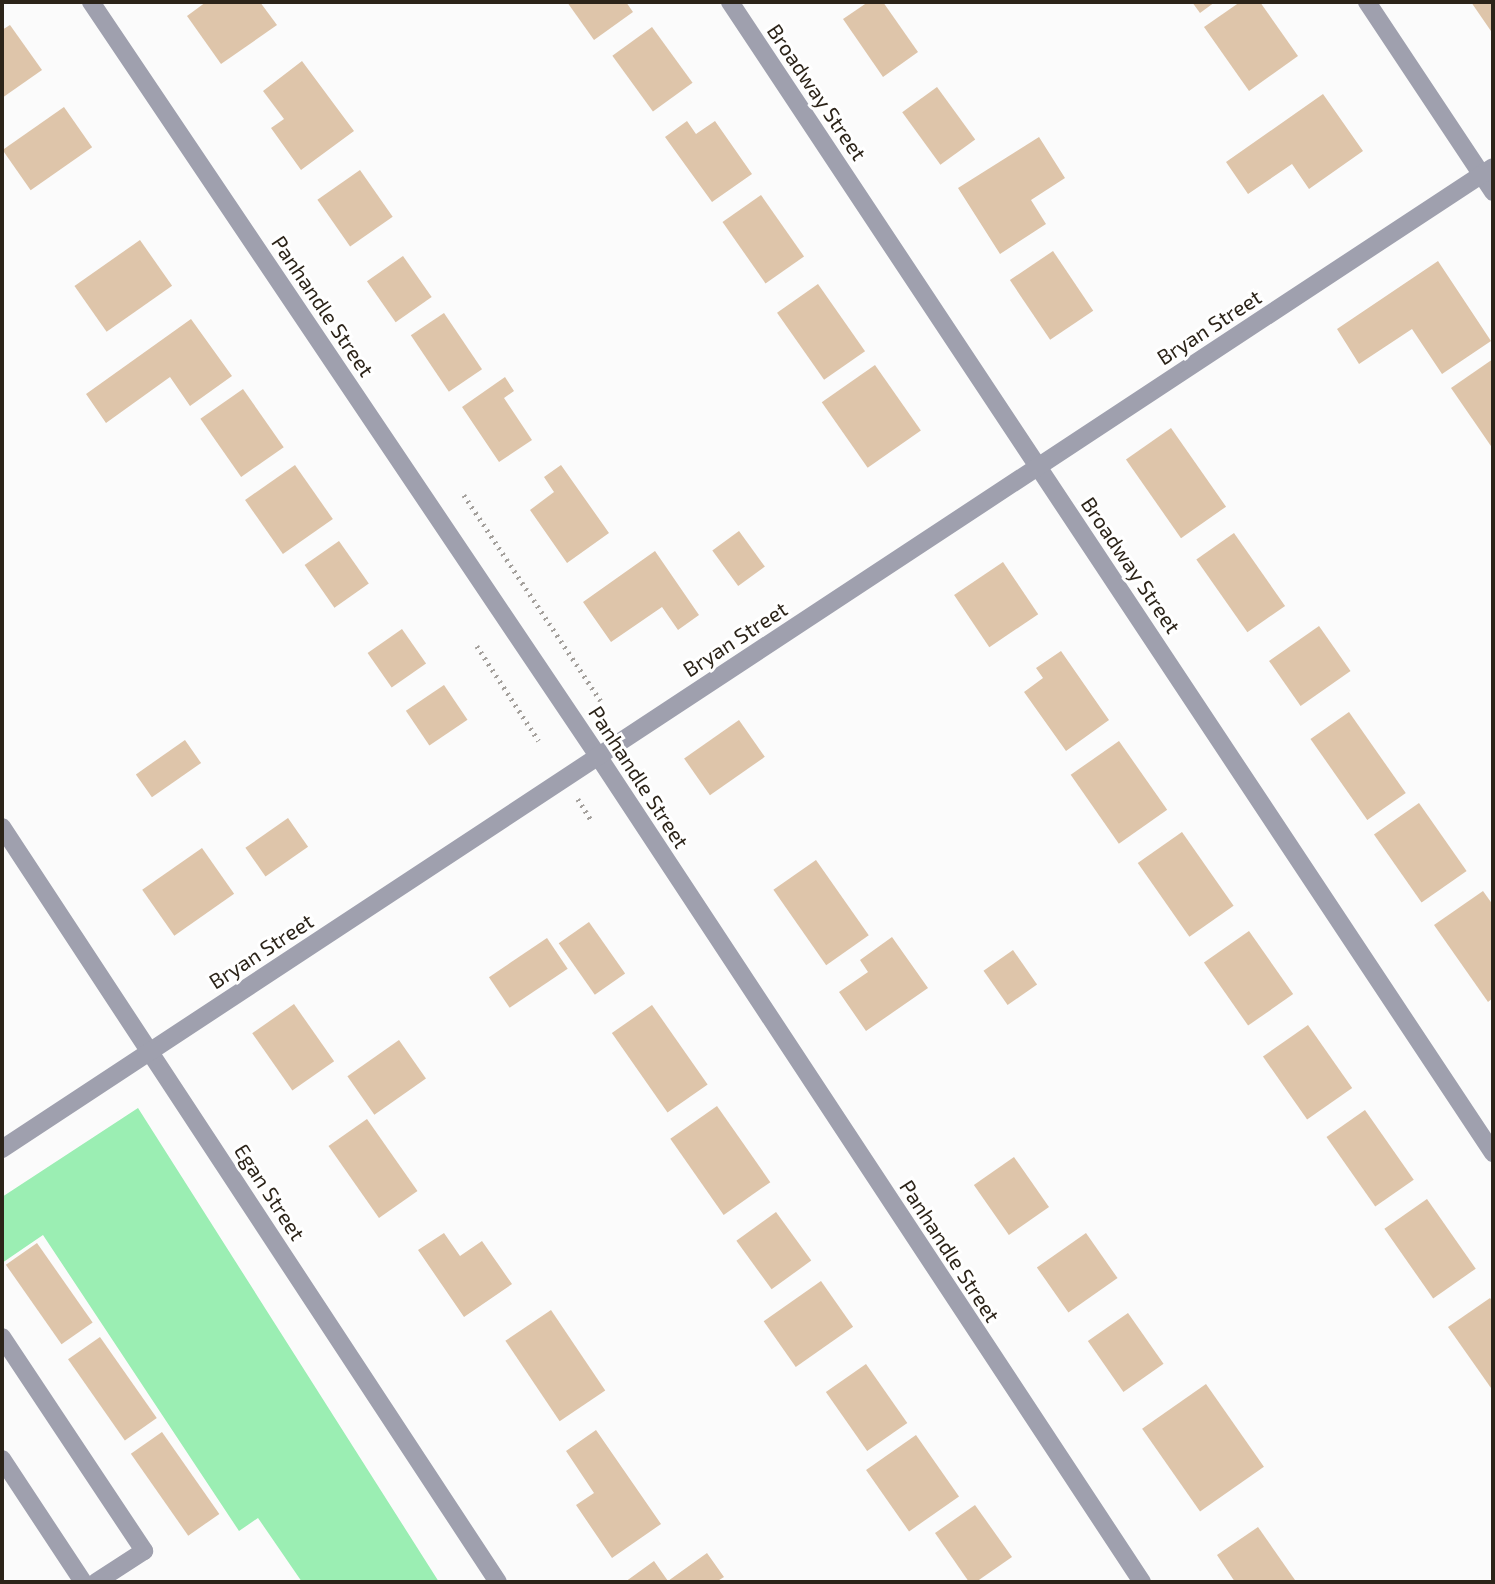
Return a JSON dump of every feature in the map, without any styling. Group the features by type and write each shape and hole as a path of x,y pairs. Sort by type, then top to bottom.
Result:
{"street":[{"name":"Panhandle Street","path":"91,2 598,756 1142,1582"},
{"name":"Broadway Street","path":"730,2 1493,1153"},
{"path":"1367,2 1488,171 1493,192"},
{"name":"Bryan Street","path":"2,1149 1488,171"},
{"name":"Egan Street","path":"2,827 498,1582"},
{"path":"2,1337 144,1551 96,1582"},
{"path":"3,1465 83,1582"}],"path":[{"path":"464,495 601,701"},
{"path":"477,646 539,741"},
{"path":"572,789 592,820"}],"green space":[{"path":"138,1108 439,1582 302,1582 258,1518 239,1531 43,1235 2,1263 2,1197"}],"building":[{"path":"206,2 260,2 277,25 221,64 187,16"},
{"path":"567,2 626,2 633,12 594,40"},
{"path":"868,2 883,2 918,52 883,77 843,19"},
{"path":"1192,2 1215,2 1200,13"},
{"path":"1240,2 1260,2 1298,56 1249,91 1204,27"},
{"path":"1471,2 1493,2 1493,34"},
{"path":"10,25 42,70 2,98 2,30"},
{"path":"652,27 693,83 653,112 612,56"},
{"path":"302,61 354,131 301,170 271,128 284,119 263,91"},
{"path":"937,87 975,140 940,165 902,112"},
{"path":"1323,94 1363,151 1309,189 1292,164 1248,194 1226,162"},
{"path":"64,107 92,147 31,190 3,150"},
{"path":"687,121 696,134 715,121 752,174 712,202 665,137"},
{"path":"1039,137 1065,178 1031,200 1046,224 1000,254 958,188"},
{"path":"360,170 393,217 350,247 317,200"},
{"path":"761,195 804,256 766,283 722,222"},
{"path":"140,240 172,286 107,332 74,286"},
{"path":"1053,251 1093,311 1050,340 1010,280"},
{"path":"403,256 432,297 396,322 367,281"},
{"path":"1438,261 1491,341 1442,374 1412,329 1359,364 1337,329"},
{"path":"818,284 865,351 824,380 777,313"},
{"path":"444,313 482,369 449,392 411,335"},
{"path":"191,319 232,376 190,406 170,377 106,423 86,394"},
{"path":"1493,359 1493,449 1451,388"},
{"path":"875,365 921,431 868,468 822,402"},
{"path":"505,377 514,391 504,398 532,440 499,462 462,407"},
{"path":"243,389 284,447 241,477 200,419"},
{"path":"1171,428 1226,507 1181,538 1126,460"},
{"path":"295,465 333,519 283,554 245,500"},
{"path":"561,465 609,533 567,563 530,510 554,492 544,477"},
{"path":"739,531 765,567 738,586 712,550"},
{"path":"1234,533 1285,606 1247,632 1196,559"},
{"path":"339,541 369,584 334,608 305,565"},
{"path":"655,551 699,615 678,630 662,607 611,642 583,602"},
{"path":"1003,562 1038,614 989,647 954,595"},
{"path":"1319,626 1351,671 1301,706 1269,661"},
{"path":"402,629 426,663 392,687 368,653"},
{"path":"1061,651 1109,720 1066,751 1024,692 1043,678 1036,668"},
{"path":"444,685 467,720 429,746 406,711"},
{"path":"1349,712 1406,793 1367,820 1310,739"},
{"path":"739,720 765,757 710,795 684,758"},
{"path":"185,740 201,763 152,797 136,774"},
{"path":"1119,741 1167,810 1119,844 1071,775"},
{"path":"1419,803 1467,871 1422,903 1374,835"},
{"path":"288,818 308,847 265,876 245,848"},
{"path":"1182,832 1234,906 1189,937 1138,863"},
{"path":"202,848 234,894 174,936 142,890"},
{"path":"816,860 869,935 826,965 773,890"},
{"path":"1483,891 1493,905 1493,998 1488,1002 1434,925"},
{"path":"589,922 625,974 595,995 559,943"},
{"path":"1249,931 1293,994 1248,1026 1204,963"},
{"path":"892,937 928,988 866,1031 839,992 868,972 860,960"},
{"path":"547,938 568,969 510,1008 489,977"},
{"path":"1013,950 1037,984 1008,1005 984,971"},
{"path":"294,1004 334,1061 292,1091 252,1033"},
{"path":"652,1005 708,1084 667,1113 612,1033"},
{"path":"1308,1025 1352,1088 1307,1120 1263,1057"},
{"path":"399,1040 426,1079 374,1115 347,1076"},
{"path":"717,1106 770,1182 724,1215 670,1139"},
{"path":"1365,1110 1414,1180 1375,1207 1326,1137"},
{"path":"367,1119 417,1191 379,1218 328,1146"},
{"path":"1014,1157 1049,1207 1009,1235 974,1185"},
{"path":"1427,1199 1476,1269 1433,1298 1384,1229"},
{"path":"776,1212 811,1261 772,1289 736,1241"},
{"path":"444,1233 460,1256 482,1241 512,1284 464,1317 418,1250"},
{"path":"1086,1233 1118,1278 1068,1312 1037,1267"},
{"path":"37,1243 93,1322 62,1344 6,1265"},
{"path":"821,1281 853,1327 796,1367 764,1321"},
{"path":"1490,1298 1493,1302 1491,1388 1448,1327"},
{"path":"551,1310 605,1390 560,1421 505,1341"},
{"path":"1128,1313 1164,1364 1123,1392 1088,1341"},
{"path":"100,1337 157,1418 125,1440 68,1359"},
{"path":"866,1364 907,1423 867,1451 826,1392"},
{"path":"1206,1384 1264,1467 1200,1511 1142,1429"},
{"path":"596,1430 661,1524 612,1558 576,1505 594,1493 566,1451"},
{"path":"162,1432 219,1514 188,1536 131,1454"},
{"path":"916,1435 959,1496 909,1531 866,1470"},
{"path":"975,1505 1012,1557 976,1582 969,1582 935,1533"},
{"path":"1258,1527 1295,1580 1292,1582 1235,1582 1217,1555"},
{"path":"707,1553 724,1577 716,1582 625,1582 654,1561 668,1581"}]}
